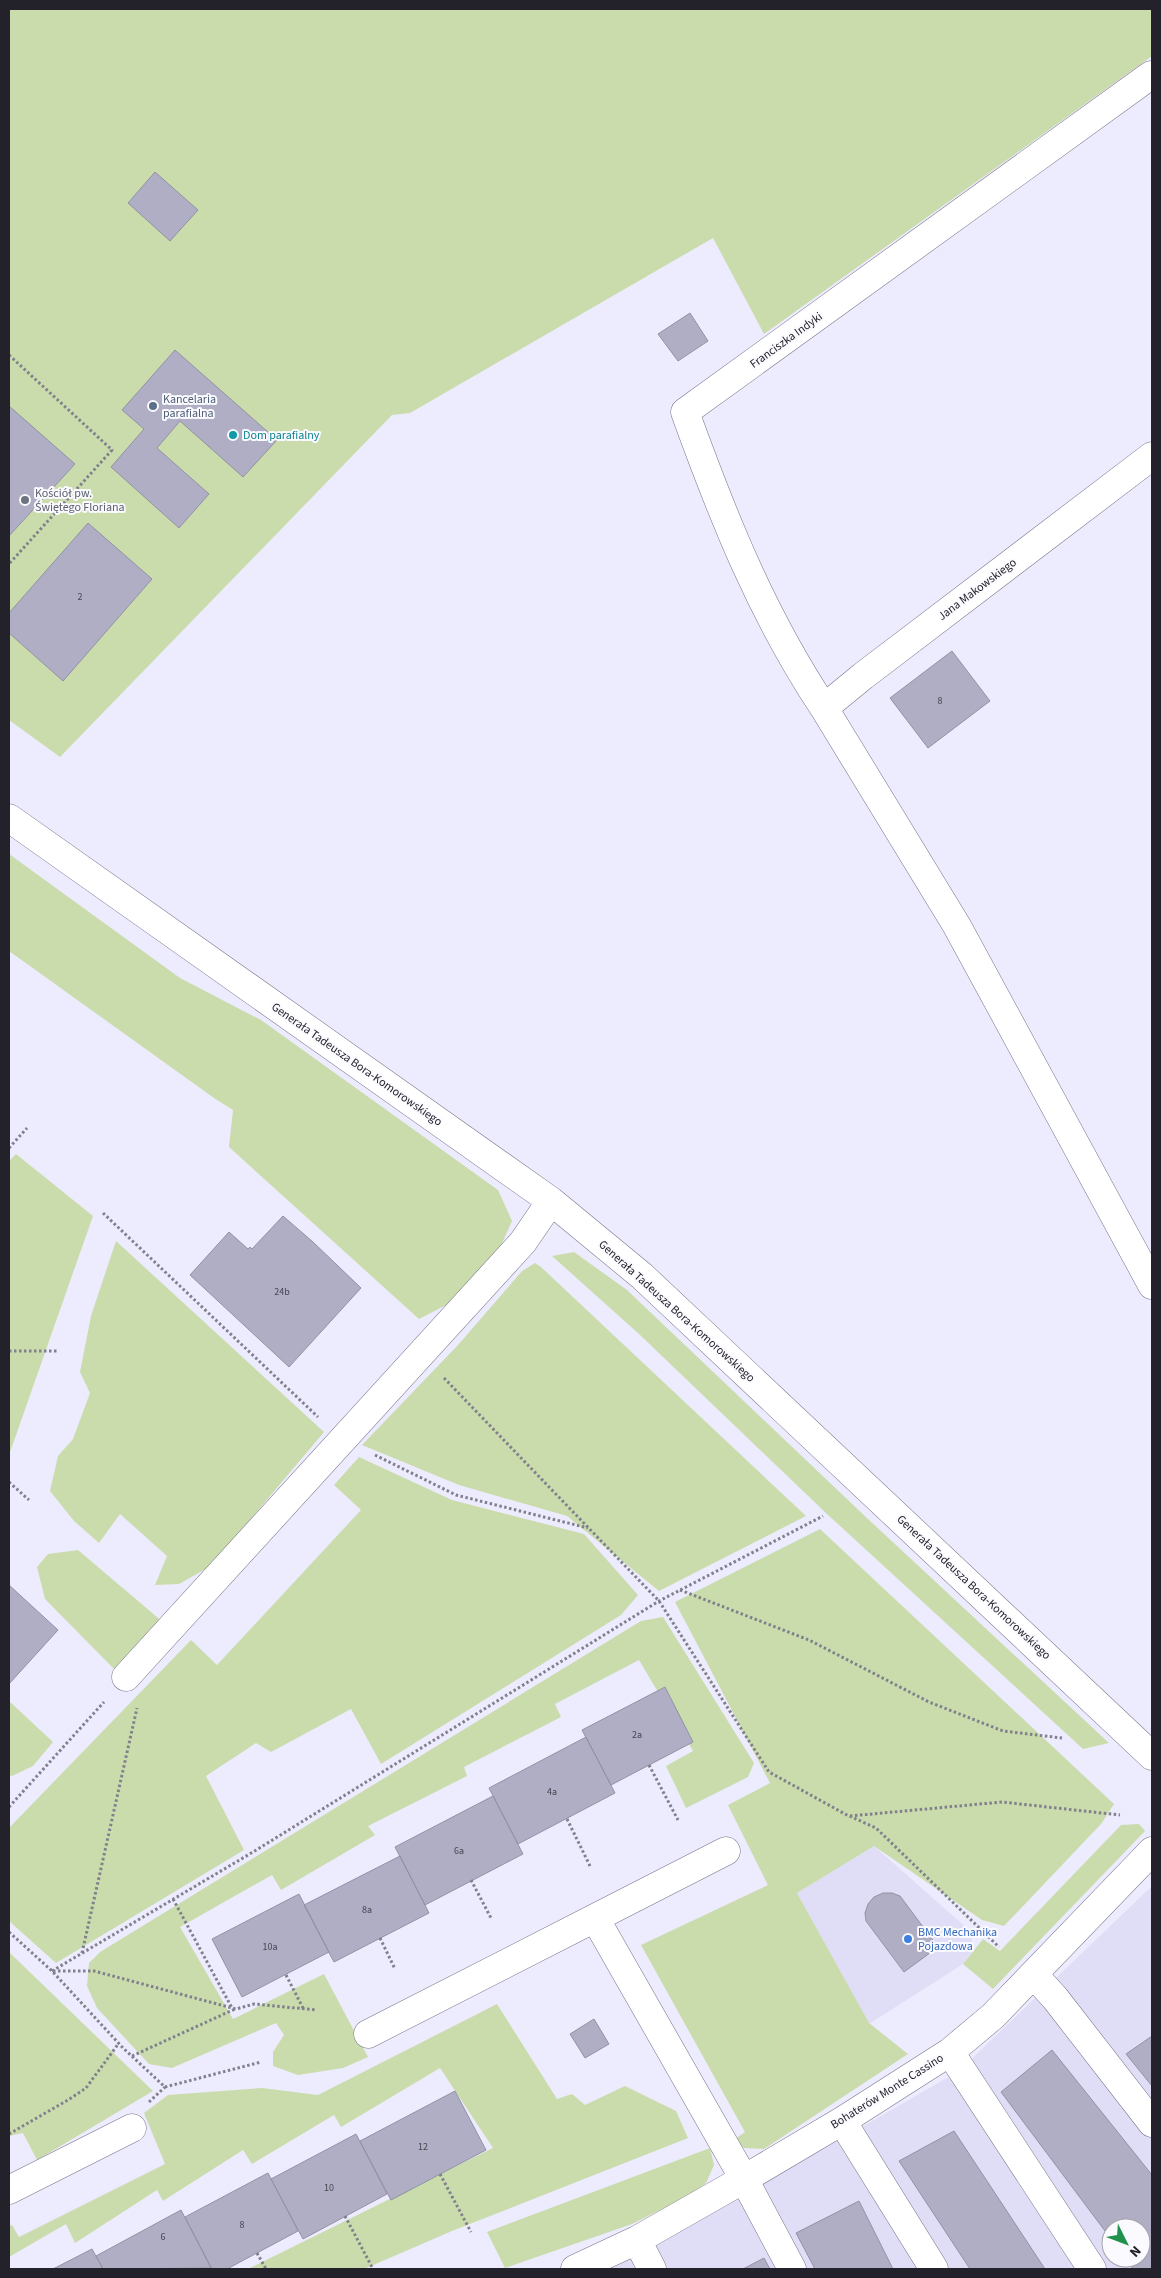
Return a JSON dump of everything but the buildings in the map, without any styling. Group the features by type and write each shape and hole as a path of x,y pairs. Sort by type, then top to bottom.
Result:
{"street":[{"name":"Franciszka Indyki","path":"831,718 765,608 716,496 685,412 1151,75"},
{"name":"Jana Makowskiego","path":"831,718 870,670 1152,456"},
{"path":"831,718 958,926 1152,1285"},
{"name":"Generała Tadeusza Bora-Komorowskiego","path":"9,818 552,1201 642,1276 1152,1756"},
{"path":"126,1678 523,1242 552,1201"},
{"path":"368,2034 726,1851"},
{"name":"Bohaterów Monte Cassino","path":"575,2269 637,2240 744,2179 842,2121 950,2052 993,2016 1152,1851"},
{"path":"595,1918 744,2179 792,2269"},
{"path":"1034,1975 1055,1998 1152,2123"},
{"path":"950,2052 1092,2269"},
{"path":"842,2121 934,2269"},
{"path":"9,2190 132,2128"},
{"path":"637,2240 652,2269"}],"path":[{"path":"9,355 112,450 9,564"},
{"path":"9,1148 27,1128"},
{"path":"103,1213 342,1439 456,1494 588,1528"},
{"path":"9,1351 60,1351"},
{"path":"421,1354 658,1601 769,1772 849,1816 876,1828 999,1947"},
{"path":"9,1482 29,1500"},
{"path":"52,1970 173,1899 658,1601 823,1516"},
{"path":"680,1590 809,1640 929,1702 1003,1731 1062,1738"},
{"path":"10,1804 126,1678 141,1690 82,1953"},
{"path":"649,1765 678,1820"},
{"path":"849,1816 1002,1802 1120,1815"},
{"path":"567,1819 590,1866"},
{"path":"471,1880 491,1918"},
{"path":"173,1899 234,2008"},
{"path":"9,1932 52,1970 118,2043 165,2087"},
{"path":"380,1938 395,1969"},
{"path":"52,1970 94,1971 234,2008"},
{"path":"286,1975 304,2009"},
{"path":"132,2056 234,2008 254,2004 317,2010"},
{"path":"9,2134 86,2088 118,2043"},
{"path":"155,2098 165,2087 261,2062"},
{"path":"440,2174 471,2232"},
{"path":"345,2216 373,2269"},
{"path":"257,2253 266,2269"}],"shaded area":[{"path":"874,1846 970,1931 973,1950 963,1964 869,2024 797,1893"},
{"path":"1152,1886 1152,2269 604,2269 662,2242 959,2071"}],"green space":[{"path":"9,9 1152,9 1152,56 764,334 713,238 410,413 392,415 60,757 9,720"},
{"path":"9,854 180,978 261,1020 498,1190 512,1221 499,1250 454,1301 419,1319 229,1147 233,1110 9,951"},
{"path":"16,1154 93,1216 9,1455 9,1161"},
{"path":"116,1241 324,1432 211,1566 179,1584 155,1585 167,1556 120,1514 99,1543 74,1521 50,1491 58,1456 73,1439 90,1393 80,1372 91,1316"},
{"path":"574,1252 627,1290 868,1519 1109,1743 1083,1749 827,1514 639,1334 552,1256"},
{"path":"535,1263 806,1516 659,1591 567,1516 459,1485 362,1445 458,1345 522,1271"},
{"path":"359,1457 452,1500 584,1534 638,1595 621,1615 381,1764 351,1709 271,1752 256,1743 206,1776 244,1850 56,1963 9,1921 9,1828 191,1640 217,1665 361,1510 334,1485"},
{"path":"820,1529 1114,1804 1101,1824 1004,1926 982,1920 874,1846 797,1893 869,2023 908,2054 764,2149 744,2148 735,2139 745,2132 641,1945 768,1885 728,1805 770,1783 675,1602"},
{"path":"78,1550 164,1623 117,1672 45,1599 37,1567 48,1554"},
{"path":"663,1617 754,1763 748,1777 686,1808 666,1766 693,1751 639,1660 555,1704 561,1717 464,1767 467,1776 368,1826 375,1835 281,1890 272,1875 180,1927 233,2019 324,1974 368,2057 343,2068 298,2075 273,2066 273,2052 284,2035 276,2023 172,2068 149,2064 97,2008 87,1986 89,1963 100,1952 641,1621"},
{"path":"9,1701 53,1742 33,1766 12,1776 9,1775"},
{"path":"1139,1824 1145,1831 993,1989 963,1964 983,1939 1000,1951 1121,1825"},
{"path":"9,1952 153,2091 37,2160 23,2133 9,2136"},
{"path":"497,2004 557,2099 572,2094 585,2105 625,2086 676,2111 688,2138 452,2231 364,2269 248,2269 493,2148 440,2068 341,2127 334,2115 252,2164 243,2150 163,2201 157,2190 75,2243 66,2224 9,2257 9,2226 12,2225 19,2237 165,2164 144,2113 168,2095 262,2088 318,2095"},
{"path":"710,2148 714,2165 706,2183 688,2196 632,2224 505,2268 487,2232"}],"place":[{"name":"Kancelaria parafialna","path":"153,406"},
{"name":"Dom parafialny","path":"233,435"},
{"name":"Kościół pw. Świętego Floriana","path":"25,500"},
{"name":"BMC Mechanika Pojazdowa","path":"908,1939"}]}
